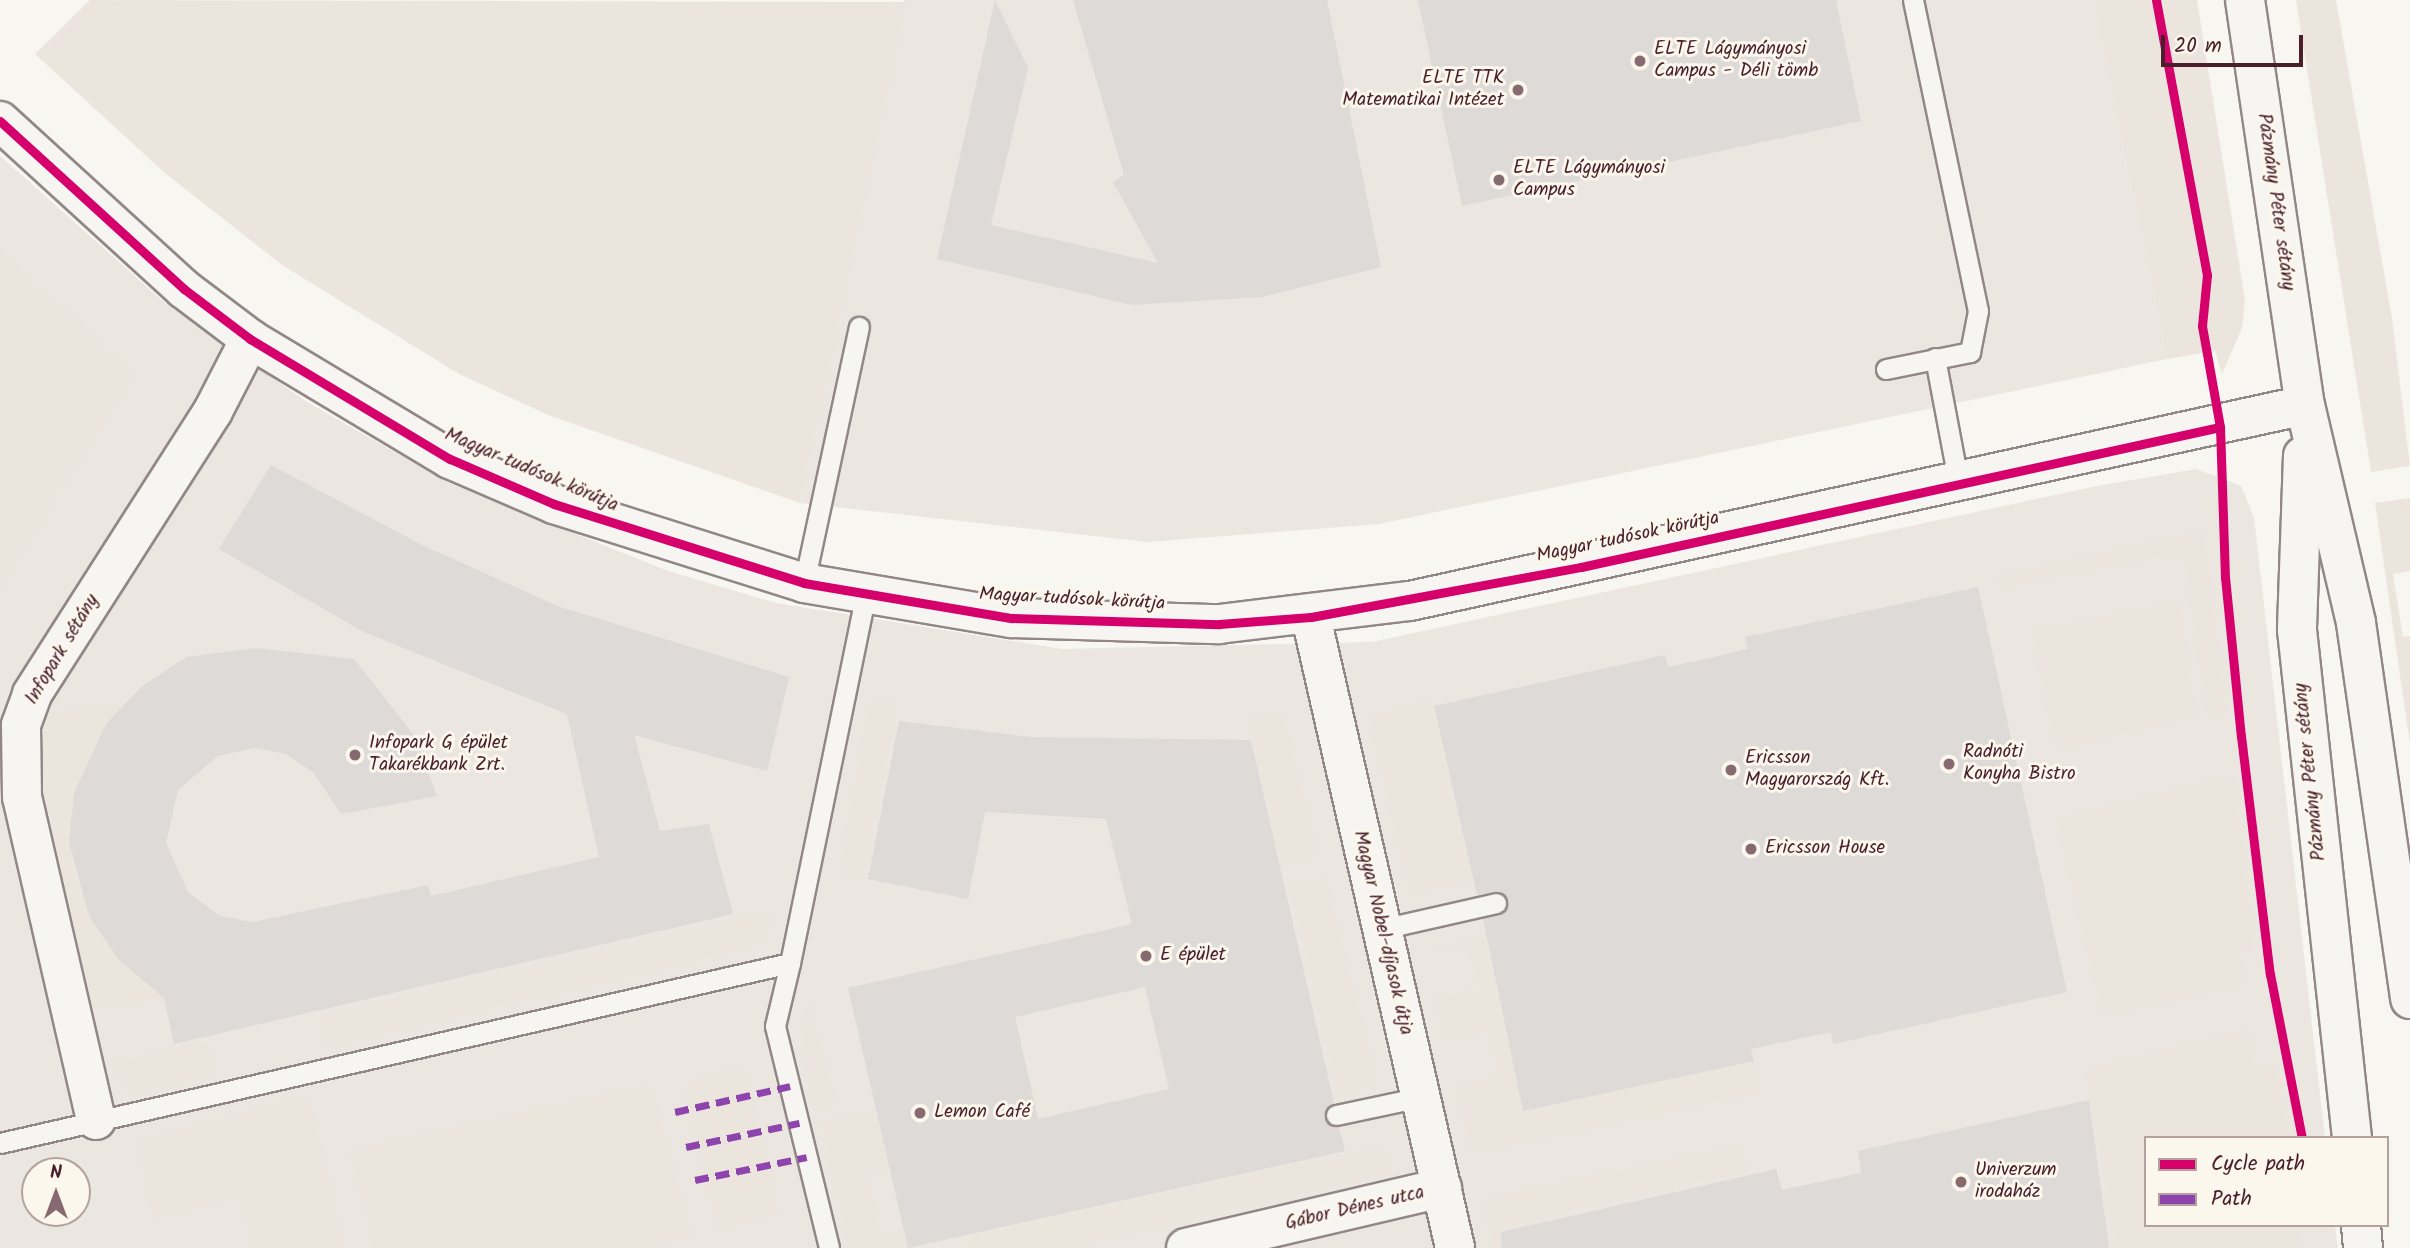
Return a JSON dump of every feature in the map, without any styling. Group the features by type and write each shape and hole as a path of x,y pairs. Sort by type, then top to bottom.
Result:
{"street":[{"name":"Pázmány Péter sétány","path":"2245,0 2305,405 2356,623 2410,999"},
{"name":"Magyar tudósok körútja","path":"0,121 184,289 250,339 450,459 618,526 804,583 865,597 1012,618 1112,623 1311,617 1581,567 1959,485 2305,405"},
{"name":"Infopark sétány","path":"96,1120 22,797 21,724 32,694 213,411 250,339"},
{"name":"Pázmány Péter sétány","path":"2305,405 2297,630 2352,1136"},
{"name":"Magyar Nobel-díjasok útja","path":"1311,617 1455,1248"},
{"name":"Gábor Dénes utca","path":"1186,1248 1442,1188"},
{"path":"2361,1227 2363,1248"}],"lane":[{"path":"1886,369 1970,352 1978,311 1913,0"},
{"path":"804,583 859,327"},
{"path":"1935,358 1959,485"},
{"path":"829,1248 775,1026 865,597"},
{"path":"1382,929 1496,903"},
{"path":"0,1143 790,963"},
{"path":"1336,1115 1421,1097"}],"shaded area":[{"path":"90,0 907,2 800,503 548,415 459,374 282,265 166,174 35,54"},
{"name":"ELTE Lágymányosi Campus","path":"904,0 2092,0 2167,359 1379,524 1148,542 800,503"},
{"path":"2092,0 2197,0 2245,300 2242,328 2222,374 2215,351 2167,359"},
{"path":"2296,0 2336,0 2392,318 2410,466 2371,472"},
{"path":"0,156 164,302 307,402 447,482 668,571 776,603 1062,649 1372,642 2092,487 2196,469 2241,486 2254,518 2325,1136 2144,1136 2144,1227 2335,1227 2338,1248 0,1248"},
{"path":"0,250 137,371 0,592"},
{"path":"2410,498 2410,571 2393,574 2403,637 2410,636 2410,744 2375,503"},
{"path":"2204,530 2227,717 2207,717 2183,553 1999,589 1996,576"},
{"path":"2180,600 2196,717 2055,751 2031,631"},
{"path":"1431,699 1474,882 1409,894 1370,723 1374,715"},
{"path":"869,700 898,702 864,878 838,874"},
{"path":"124,702 83,767 69,842 79,892 102,939 164,998 92,1010 40,799 38,758 50,713"},
{"path":"1283,713 1320,856 1280,866 1248,718"},
{"path":"2233,774 2255,951 2241,954 2244,986 2102,1017 2056,818"},
{"path":"1326,878 1379,1085 1338,1093 1289,885"},
{"path":"779,909 762,941 749,949 326,1047 318,1017"},
{"path":"1484,934 1523,1111 1754,1061 1761,1093 1472,1154 1455,1087 1499,1076 1488,1031 1444,1041 1434,998 1477,988 1468,945 1422,951"},
{"path":"809,995 837,1105 816,1112 801,1045"},
{"path":"2250,1027 2255,1067 2275,1064 2291,1136 2144,1136 2144,1227 2298,1227 2299,1248 2116,1248 2085,1069"},
{"path":"208,1041 216,1075 139,1093 120,1085 109,1063"},
{"path":"744,1065 779,1215 717,1230 680,1082"},
{"path":"651,1084 694,1236 641,1248 375,1248 348,1150"},
{"path":"309,1096 346,1248 253,1248 238,1199 154,1219 135,1140"},
{"path":"876,1110 890,1169 868,1174 881,1238 904,1233 908,1248 849,1248 820,1122"},
{"path":"1742,1144 1748,1172 1545,1216 1553,1248 1492,1248 1482,1199"},
{"path":"1383,1146 1392,1173 1069,1248 968,1248 965,1237"}],"building":[{"path":"995,0 1028,68 991,225 1158,263 1113,182 1124,175 1073,0 1327,0 1381,267 1262,297 1132,305 937,259"},
{"name":"ELTE Lágymányosi Campus - Déli tömb","path":"1418,0 1836,0 1861,121 1462,206"},
{"name":"Infopark G épület Takarékbank Zrt.","path":"271,465 422,545 560,607 789,677 767,771 634,735 660,831 709,824 733,914 174,1044 164,998 118,959 89,916 69,842 74,793 106,724 141,687 186,657 256,648 354,659 414,735 437,796 341,814 313,772 286,754 255,748 218,756 178,790 166,843 188,892 220,916 253,922 428,885 431,896 599,857 567,714 364,632 219,549"},
{"name":"Ericsson House","path":"1978,587 2067,992 1833,1044 1831,1032 1751,1049 1754,1061 1523,1111 1483,919 1504,912 1508,901 1499,891 1477,895 1434,706 1665,655 1668,667 1706,659 1748,649 1745,637"},
{"name":"E épület","path":"899,721 1031,737 1251,740 1334,1103 1324,1118 1339,1127 1345,1151 908,1248 848,988 1132,924 1106,819 985,812 968,899 868,879","holes":["1145,987 1169,1089 1038,1119 1015,1017"]},
{"name":"Univerzum irodaház","path":"2089,1100 2109,1248 1502,1248 1501,1232 1776,1169 1782,1190 1861,1173 1858,1151"}],"marked path":[{"path":"675,1112 790,1086"},
{"path":"686,1147 799,1123"},
{"path":"695,1180 807,1157"}],"cycle path":[{"path":"2156,0 2207,275 2202,326 2220,427 2225,577 2241,736 2270,974 2302,1136"},
{"path":"0,121 184,289 250,339 450,459 554,504 804,583 1012,618 1219,624 1311,617 1581,567 2220,427"}],"place":[{"name":"ELTE Lágymányosi Campus - Déli tömb","path":"1640,61"},
{"name":"ELTE TTK Matematikai Intézet","path":"1518,90"},
{"name":"ELTE Lágymányosi Campus","path":"1499,180"},
{"name":"Infopark G épület Takarékbank Zrt.","path":"355,755"},
{"name":"Radnóti Konyha Bistro","path":"1949,764"},
{"name":"Ericsson Magyarország Kft.","path":"1731,770"},
{"name":"Ericsson House","path":"1751,849"},
{"name":"E épület","path":"1146,956"},
{"name":"Lemon Café","path":"920,1113"},
{"name":"Univerzum irodaház","path":"1961,1182"}]}
